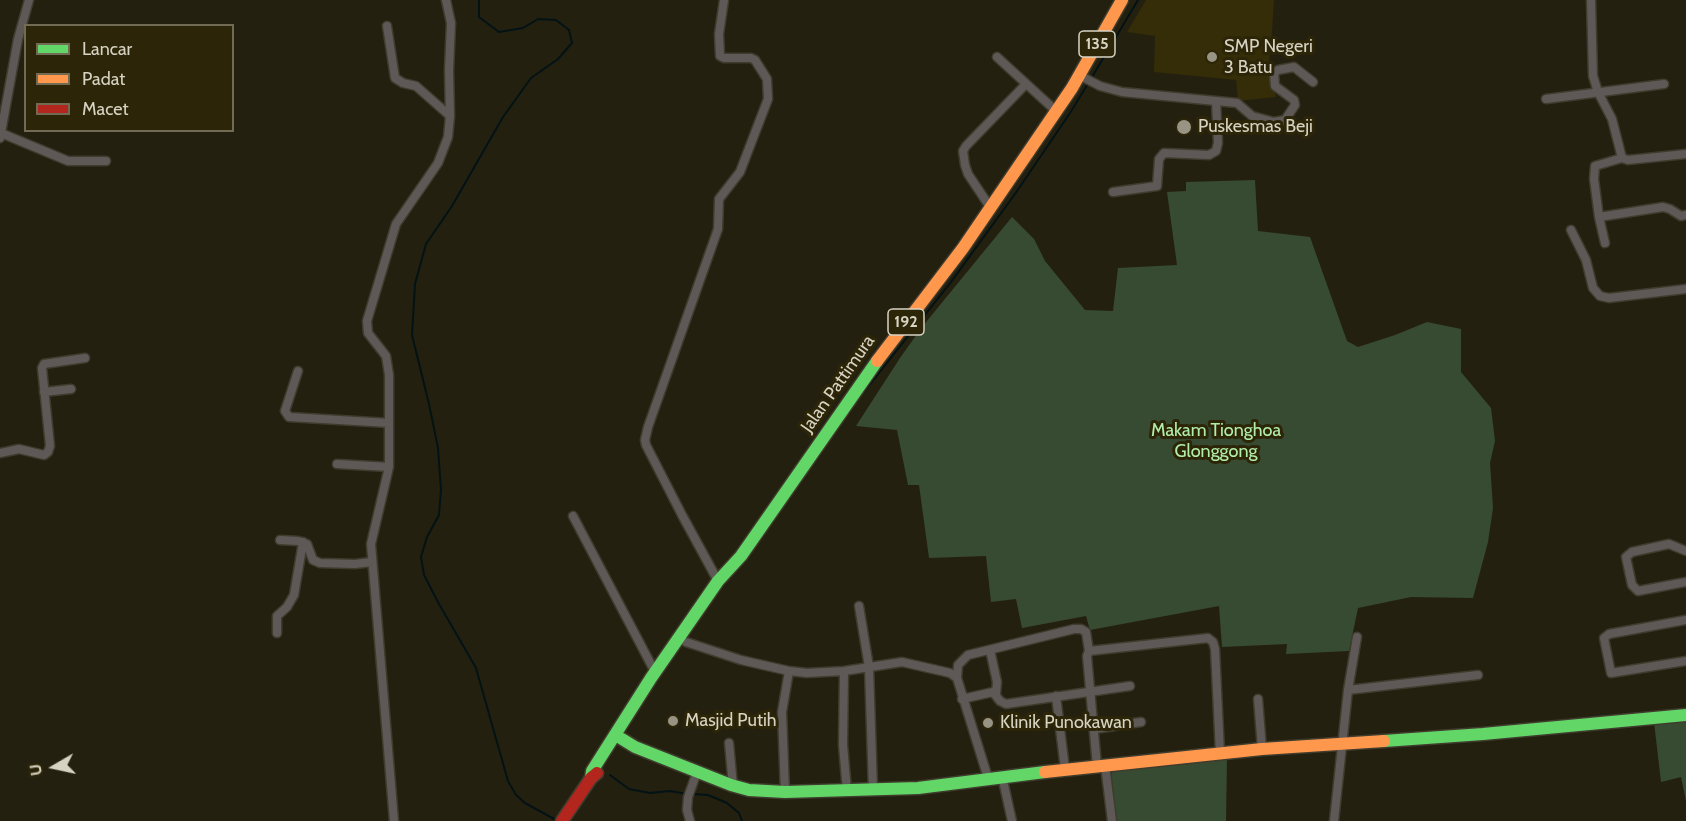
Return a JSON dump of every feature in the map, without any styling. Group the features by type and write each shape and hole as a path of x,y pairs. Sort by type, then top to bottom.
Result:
{"main road":[{"name":"135","path":"1072,88 1086,78 1122,0"},
{"name":"Jalan Pattimura","path":"591,778 592,771 655,672 718,581 741,556 887,346 963,248 1072,88"},
{"name":"Jalan Pattimura","path":"567,819 591,778 628,743 686,642 738,565 741,556"},
{"path":"628,743 733,786 760,792 848,791 918,788 1002,776 1262,749 1483,734 1686,715"}],"street":[{"path":"29,0 18,39 0,136 68,161 106,161"},
{"path":"394,821 371,562 373,531 389,467 389,375 387,356 368,333 367,321 393,231 438,164 448,137 451,23 446,0"},
{"path":"718,581 645,440 718,229 719,199 740,172 768,99 766,79 755,60 720,56 719,34 724,0"},
{"path":"1591,0 1592,70 1598,92 1609,112 1622,158"},
{"path":"387,26 395,78 403,83 416,86 450,116"},
{"path":"997,57 1056,111"},
{"path":"1086,78 1100,86 1122,92 1237,103 1252,117 1278,122 1287,117 1295,105 1294,100 1275,86 1274,74 1278,70 1294,67 1314,82"},
{"path":"990,207 973,183 965,165 963,151 1026,84"},
{"path":"1546,99 1664,84"},
{"path":"1113,192 1157,186 1159,159 1164,153 1209,155 1216,152 1218,143 1216,101"},
{"path":"1605,243 1594,179 1595,166 1622,158 1628,160 1686,154"},
{"path":"1599,217 1663,207 1678,215 1686,215"},
{"path":"1571,230 1586,260 1593,288 1600,296 1609,298 1686,289"},
{"path":"0,453 19,450 44,455 48,452 50,446 41,375 44,364 85,358"},
{"path":"298,371 285,411 289,417 389,423"},
{"path":"44,392 71,389"},
{"path":"337,464 389,467"},
{"path":"573,516 655,672"},
{"path":"280,540 307,544 315,562 349,564 371,562"},
{"path":"277,633 277,616 287,607 294,595 303,542"},
{"path":"1686,551 1674,544 1666,544 1632,552 1626,557 1632,585 1638,591 1686,582"},
{"path":"859,606 869,668 873,790"},
{"path":"1686,620 1609,634 1604,638 1611,673 1686,661"},
{"path":"988,778 962,699 957,678 958,665 963,658 1081,628 1086,632 1094,729 1113,821"},
{"path":"1334,821 1348,690 1357,637"},
{"path":"1089,651 1211,640 1215,649 1220,753"},
{"path":"686,642 741,660 789,671 807,673 844,671 902,662 945,671 957,678"},
{"path":"990,650 997,682 996,694 1000,701 1006,704 1130,686"},
{"path":"785,792 782,712 789,671"},
{"path":"844,671 843,745 848,791"},
{"path":"1348,690 1478,675"},
{"path":"962,699 990,692 996,694"},
{"path":"1056,696 1065,769"},
{"path":"1258,699 1262,749"},
{"path":"1094,729 1141,722"},
{"path":"729,743 733,786"},
{"path":"690,821 687,810 689,795 697,772"},
{"path":"1002,776 1012,821"}],"shaded area":[{"name":"SMP Negeri 3 Batu","path":"1146,0 1274,0 1268,67 1276,97 1238,101 1236,80 1154,72 1155,36 1127,32"}],"green space":[{"name":"Makam Tionghoa Glonggong","path":"1255,180 1258,231 1310,237 1347,341 1358,347 1427,322 1461,329 1461,372 1491,408 1495,441 1490,463 1493,508 1488,542 1473,598 1411,597 1358,608 1349,651 1286,654 1287,644 1222,647 1219,606 1090,630 1086,616 1022,628 1016,599 991,602 986,556 929,558 919,485 908,485 897,430 856,426 922,327 1012,217 1034,239 1045,261 1085,310 1113,311 1118,268 1177,265 1167,192 1186,191 1186,182"},
{"path":"1686,719 1686,801 1681,777 1661,782 1654,722"},
{"path":"1227,757 1226,821 1116,821 1111,774 1115,769"}],"waterway":[{"path":"479,0 479,17 499,32 523,28 538,19 556,20 569,30 572,43 558,59 531,78 503,117 452,206 426,244 415,284 412,335 438,448 441,490 439,515 427,537 421,557 424,575 476,668 508,781 516,795 525,803 556,820"},
{"path":"1092,77 1138,0"},
{"path":"863,393 951,282 1015,194 1089,82"},
{"path":"610,775 629,789 650,793 670,791 687,794"},
{"path":"693,794 708,795 727,803 739,813 742,821"}],"traffic: fast":[{"path":"591,778 592,771 651,678 718,581 741,556 877,361"},
{"path":"1384,741 1686,715"},
{"path":"622,739 635,747 749,790 785,792 918,788 1045,772"}],"traffic: slow":[{"path":"877,361 963,248 1072,88 1122,0"},
{"path":"1045,772 1262,749 1384,741"}],"traffic: jam":[{"path":"562,821 591,778 597,773"}],"place":[{"name":"SMP Negeri 3 Batu","path":"1212,57"},
{"name":"Puskesmas Beji","path":"1184,127"},
{"name":"Masjid Putih","path":"673,721"},
{"name":"Klinik Punokawan","path":"988,723"}]}
